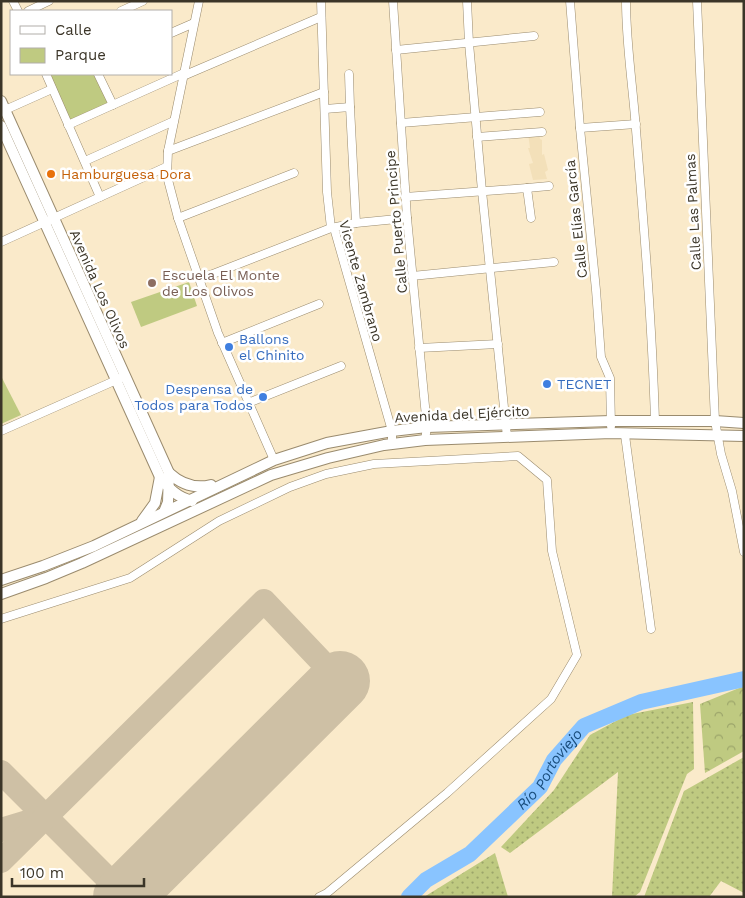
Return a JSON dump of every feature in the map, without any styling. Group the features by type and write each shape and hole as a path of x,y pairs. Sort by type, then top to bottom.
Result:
{"main road":[{"name":"Avenida Los Olivos","path":"3,106 49,220 170,489 166,510"},
{"name":"Avenida Los Olivos","path":"1,126 49,220"},
{"name":"Avenida del Ejército","path":"1,580 94,546 274,460 328,443 392,431 427,427 611,421 715,421 744,423"},
{"name":"Avenida del Ejército","path":"1,594 46,578 271,475 328,458 392,444 425,440 611,433 624,435 744,436"},
{"path":"139,524 155,503 164,475 190,486 204,487 224,483"},
{"path":"170,489 188,500 210,503"},
{"path":"145,534 166,510"}],"street":[{"path":"30,10 49,1"},
{"path":"123,10 143,1"},
{"path":"199,1 168,151 166,167 169,187 222,343 274,460"},
{"name":"Vicente Zambrano","path":"321,1 327,192 333,228 392,431 392,444"},
{"name":"Calle Puerto Principe","path":"393,1 405,196 427,427 425,440"},
{"path":"467,1 477,137 507,437"},
{"name":"Calle Elías García","path":"570,1 601,357 610,378 611,433"},
{"path":"626,1 652,333 655,421"},
{"name":"Calle Las Palmas","path":"696,1 715,421 744,552"},
{"path":"68,125 183,74 321,17"},
{"path":"172,33 194,23"},
{"path":"396,50 534,36"},
{"path":"349,74 356,223"},
{"path":"46,75 100,196"},
{"path":"98,75 113,105"},
{"path":"3,106 52,89"},
{"path":"168,151 324,92"},
{"path":"325,108 350,107"},
{"path":"401,123 540,112"},
{"path":"85,161 174,121"},
{"path":"580,128 636,124"},
{"path":"477,137 542,132"},
{"path":"1,242 166,167"},
{"path":"178,218 294,173"},
{"path":"405,196 549,186"},
{"path":"527,188 531,218"},
{"path":"200,279 333,228 356,223 407,218"},
{"path":"412,276 554,262"},
{"path":"222,343 319,304"},
{"path":"419,348 498,344"},
{"path":"248,403 341,366"},
{"path":"1,431 120,378"},
{"path":"624,435 651,629"},
{"path":"1,619 130,578 220,521 290,487 326,474 374,464 518,456 547,480 552,551 577,655 551,699 447,794 320,897"}],"shaded area":[{"path":"538,132 542,140 542,155 544,154 548,170 545,172 547,179 533,180 529,164 533,163 528,148 530,148 528,133"}],"green space":[{"path":"50,75 94,75 108,103 70,120"},
{"path":"189,282 197,306 141,327 131,302"},
{"path":"1,376 21,415 1,424"},
{"path":"744,686 744,751 705,773 700,704"},
{"path":"693,702 694,769 687,774 640,892 634,897 612,897 618,772 510,853 501,847 554,790 590,735 627,715"},
{"path":"744,757 744,893 721,881 709,897 644,897 684,791"},
{"path":"495,853 508,897 424,897"}],"waterway":[{"name":"Río Portoviejo","path":"409,897 426,880 470,854 540,787 554,760 584,726 641,702 744,679"}],"taxiway":[{"path":"1,861 264,601 340,681"},
{"path":"1,772 124,895"},
{"path":"1,830 44,817"}],"runway":[{"path":"123,897 340,681"}],"place":[{"name":"Hamburguesa Dora","path":"51,174"},
{"name":"Escuela El Monte de Los Olivos","path":"152,283"},
{"name":"Ballons el Chinito","path":"229,347"},
{"name":"TECNET","path":"547,384"},
{"name":"Despensa de Todos para Todos","path":"263,397"}]}
